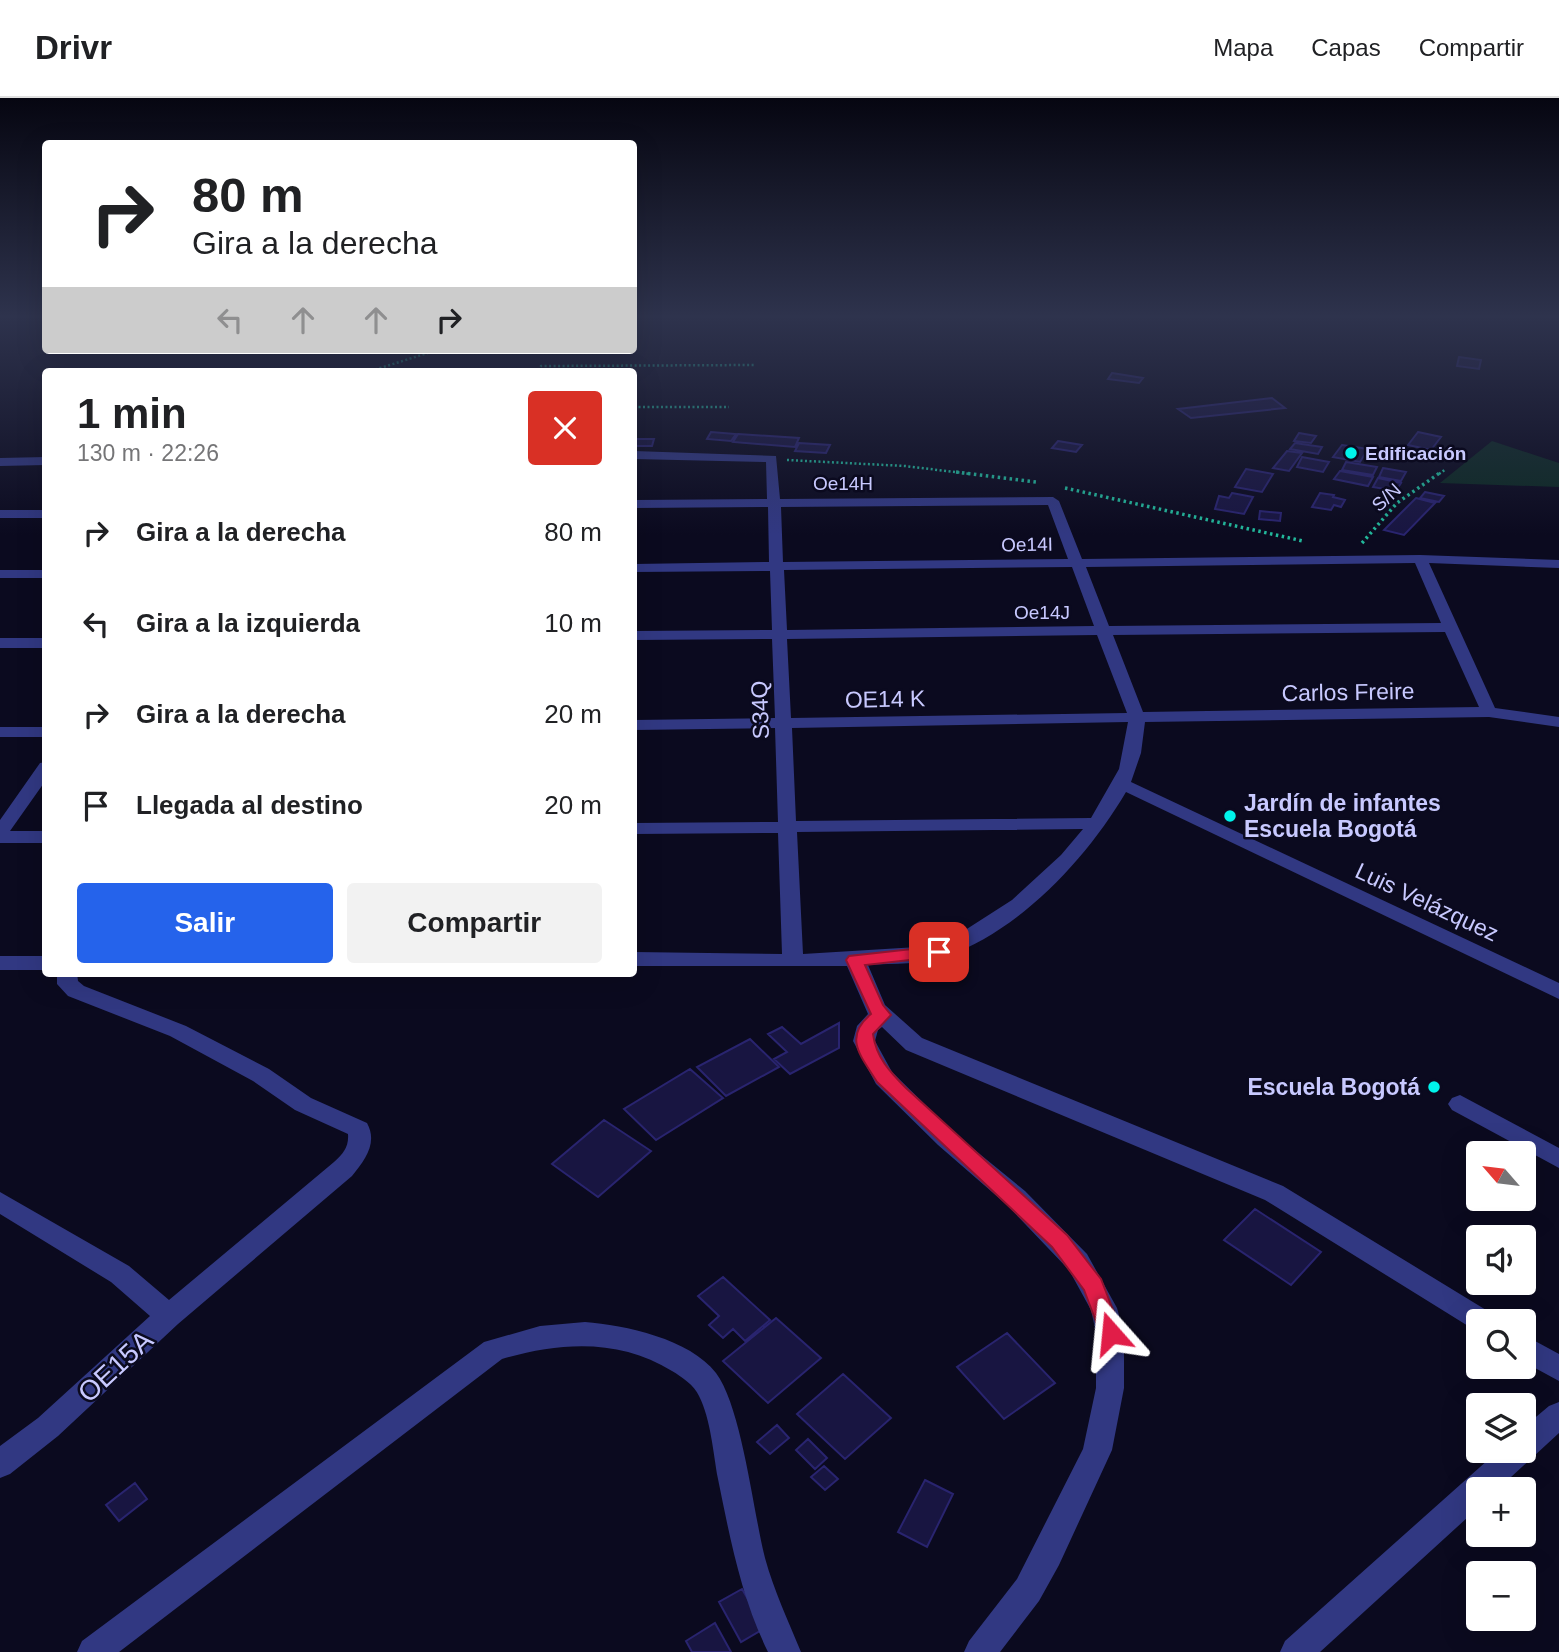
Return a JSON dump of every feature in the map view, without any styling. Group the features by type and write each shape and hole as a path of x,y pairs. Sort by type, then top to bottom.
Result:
{"street":[{"path":"637,455 772,459"},
{"name":"S34Q","path":"772,459 793,959"},
{"path":"0,461 42,461"},
{"name":"Oe14H","path":"637,505 1053,501 1077,563"},
{"path":"0,514 42,514"},
{"path":"1420,559 1489,712"},
{"name":"Oe14I","path":"637,568 1420,559 1559,564"},
{"path":"637,959 855,960 939,952 990,924 1036,889 1072,855 1098,823 1122,784 1133,752 1137,718 1077,563"},
{"path":"0,575 42,574"},
{"name":"Oe14J","path":"637,636 780,632 1451,627"},
{"path":"0,643 42,643"},
{"name":"Carlos Freire","path":"1137,718 1489,712 1559,722"},
{"name":"OE14 K","path":"637,724 1137,718"},
{"path":"0,732 42,732"},
{"path":"0,835 42,772"},
{"name":"Luis Velázquez","path":"1122,784 1559,992"},
{"path":"637,829 1098,823"},
{"path":"0,835 42,837"},
{"path":"855,960 876,1009 914,1044 1274,1194 1466,1311"},
{"path":"0,963 42,963"},
{"path":"67,977 68,984 76,991 178,1031 261,1075 303,1104 359,1129 362,1135 357,1152 343,1169 169,1316"},
{"path":"883,1015 868,1027 864,1041 884,1077 946,1139 1016,1198 1060,1241 1093,1286 1111,1333 1110,1388 1106,1416 1088,1472 1028,1590 980,1652"},
{"path":"1460,1104 1559,1159"},
{"name":"OE15A","path":"0,1202 120,1274 169,1316 48,1427 0,1464"},
{"path":"93,1652 494,1350 527,1339 560,1333 593,1333 625,1338 655,1348 682,1363 706,1382 722,1425 751,1563 785,1652"},
{"path":"1536,1355 1559,1369"},
{"path":"1536,1435 1559,1415"},
{"path":"1296,1652 1506,1463"}],"path":[{"path":"637,407 729,407"},
{"path":"772,459 905,466 1039,482"},
{"name":"S/N","path":"1370,560 1353,555 1397,503 1446,469"},
{"path":"1065,488 1314,544"}],"green space":[{"path":"1492,441 1559,463 1559,487 1440,483"}],"building":[{"path":"1272,398 1285,408 1191,418 1178,409"},
{"path":"711,432 736,434 731,441 707,439"},
{"name":"Edificación","path":"1418,432 1441,437 1431,450 1408,445"},
{"name":"Edificación","path":"1299,433 1316,436 1311,443 1294,441"},
{"path":"738,434 799,438 795,447 733,442"},
{"path":"637,439 654,439 652,446 637,446"},
{"path":"1058,441 1082,445 1076,452 1052,448"},
{"path":"799,443 830,445 826,453 795,451"},
{"name":"Edificación","path":"1295,443 1322,447 1318,454 1290,449"},
{"name":"Edificación","path":"1342,445 1368,449 1360,462 1333,457"},
{"name":"Edificación","path":"1287,451 1302,453 1289,471 1273,468"},
{"name":"Edificación","path":"1302,457 1329,462 1323,472 1297,467"},
{"name":"Edificación","path":"1346,462 1377,467 1373,475 1342,470"},
{"name":"Edificación","path":"1383,468 1406,472 1401,481 1379,477"},
{"path":"1246,469 1273,474 1262,492 1235,487"},
{"name":"Edificación","path":"1340,471 1373,477 1368,486 1334,479"},
{"name":"Edificación","path":"1378,478 1401,483 1396,491 1373,487"},
{"name":"Edificación","path":"1425,492 1444,496 1439,502 1420,498"},
{"path":"1232,493 1253,497 1244,514 1215,509 1219,496 1229,498"},
{"path":"1320,493 1345,500 1341,507 1334,505 1331,510 1312,507"},
{"path":"1416,498 1435,503 1404,535 1384,530"},
{"path":"1260,511 1281,513 1280,521 1259,519"},
{"path":"839,1023 839,1048 790,1074 774,1059 787,1052 768,1034 782,1027 801,1044"},
{"path":"750,1039 779,1067 726,1096 697,1067"},
{"path":"690,1069 723,1098 656,1140 624,1109"},
{"path":"604,1120 651,1151 598,1197 552,1164"},
{"path":"1255,1209 1321,1252 1291,1285 1224,1240"},
{"path":"723,1277 770,1320 745,1341 733,1329 723,1338 709,1325 719,1316 698,1296"},
{"path":"776,1318 821,1358 768,1403 723,1361"},
{"path":"1007,1333 1055,1383 1004,1419 957,1367"},
{"path":"843,1374 891,1418 845,1459 797,1414"},
{"path":"777,1425 789,1438 770,1454 757,1442"},
{"path":"808,1439 827,1458 815,1469 796,1450"},
{"path":"824,1466 838,1479 825,1490 811,1477"},
{"path":"925,1480 953,1494 927,1547 898,1532"},
{"path":"135,1483 147,1499 119,1521 106,1505"},
{"path":"742,1589 765,1628 741,1642 719,1602"},
{"path":"715,1623 731,1652 692,1652 686,1641"}],"place":[{"name":"Edificación","path":"1351,453"},
{"name":"Jardín de infantes Escuela Bogotá","path":"1230,816"},
{"name":"Escuela Bogotá","path":"1434,1087"}],"route":[{"path":"939,952 855,960 876,1009 883,1015 874,1020 864,1034 866,1050 884,1077 899,1093 1060,1241 1093,1286 1104,1308 1111,1333"}]}
